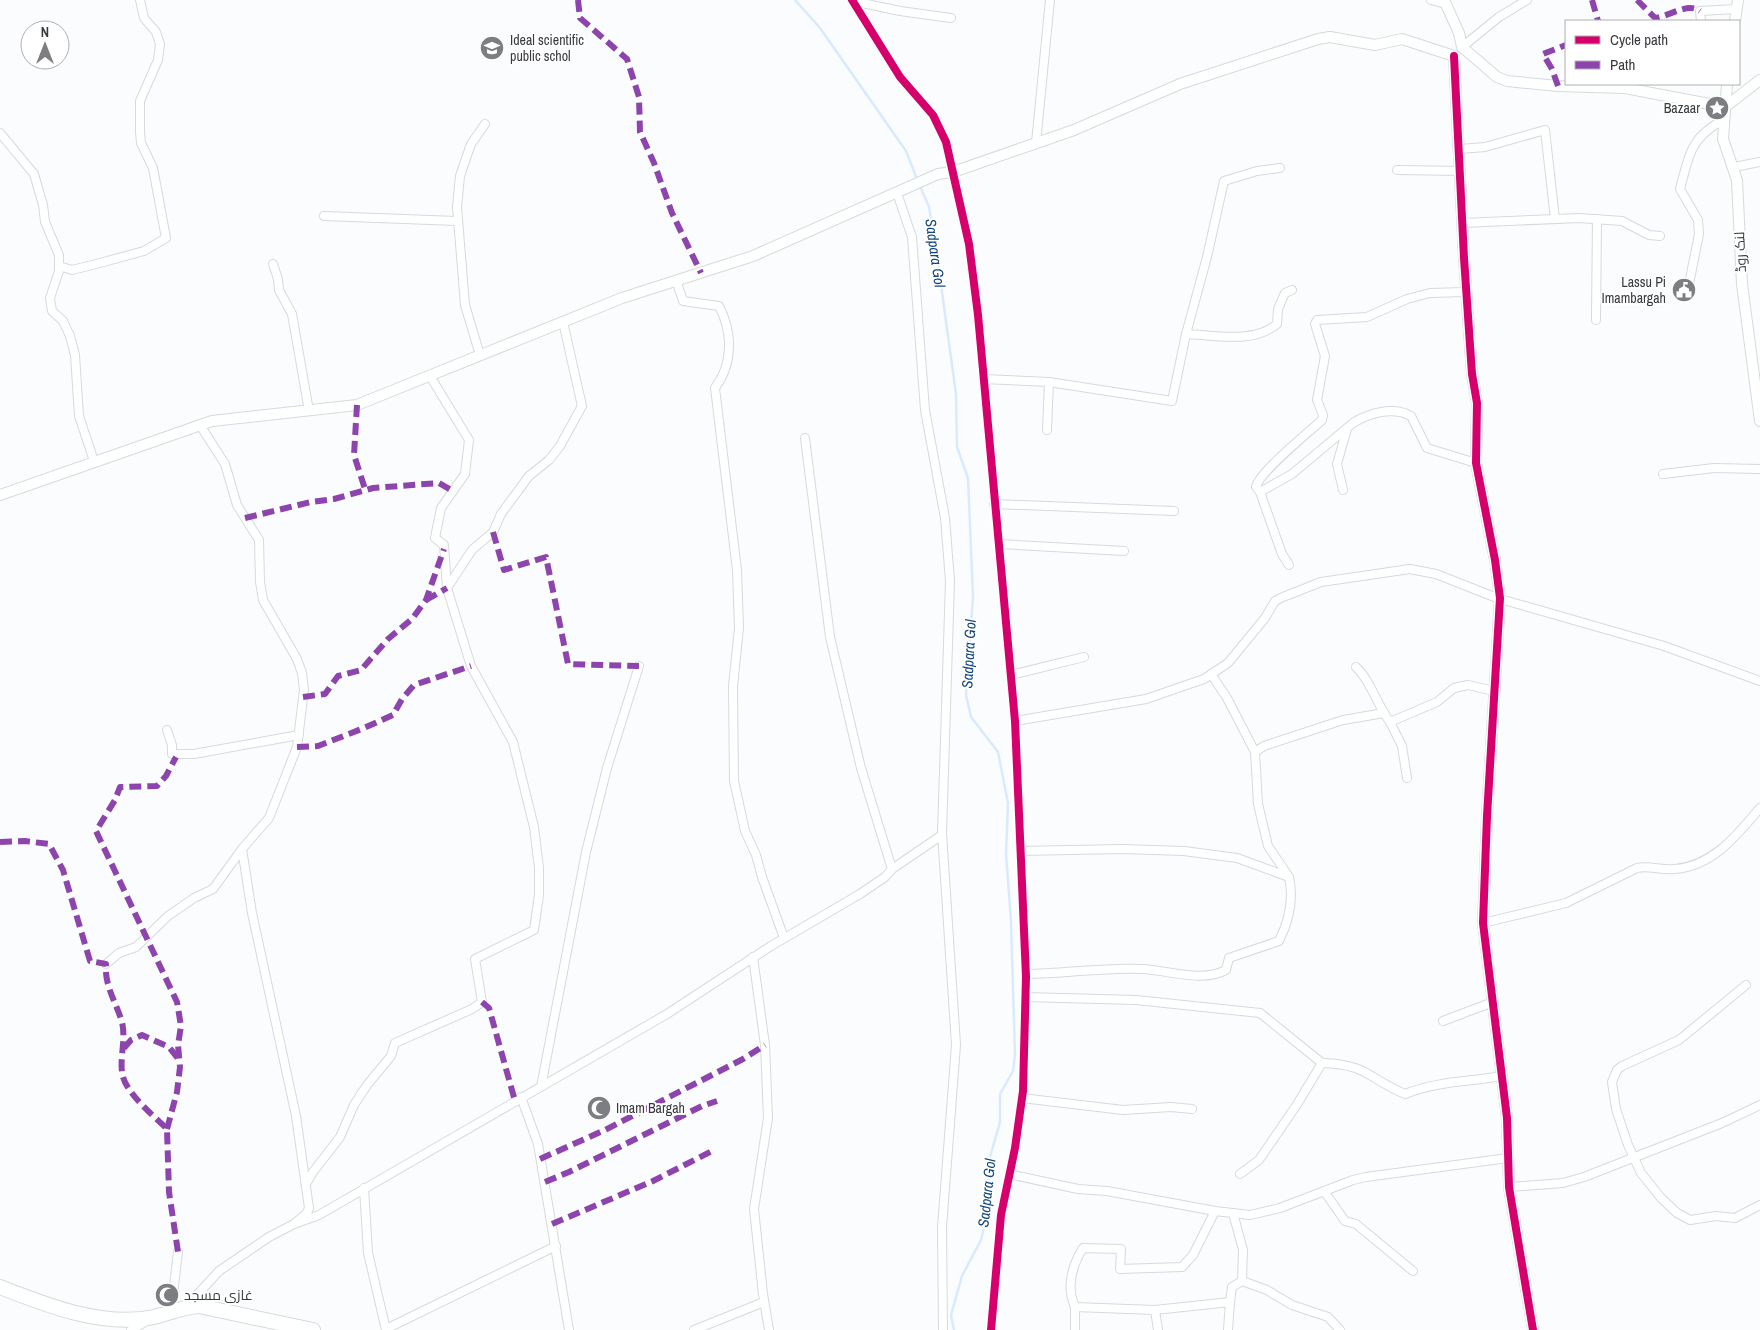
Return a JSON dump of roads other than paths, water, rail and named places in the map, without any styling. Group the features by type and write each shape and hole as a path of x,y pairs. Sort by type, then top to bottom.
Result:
{"highway":[{"path":"0,1287 34,1300 91,1315 127,1319 154,1317 186,1307 212,1308 275,1326 313,1330"}],"main road":[{"path":"1445,2 1459,33 1462,47 1497,77 1507,81 1558,86 1625,88 1725,106 1760,80"},
{"path":"1735,20 1738,5"},
{"path":"0,495 212,420 357,405 622,298 753,256 938,174 953,172 1074,130 1180,84 1318,39 1330,37 1375,46 1402,39 1454,56"},
{"path":"1462,47 1454,56 1466,292 1477,404 1476,463 1496,560 1500,598 1483,924 1507,1118 1509,1187 1533,1330"},
{"name":"لنک روڈ","path":"1728,85 1723,120 1723,139 1737,180 1742,284 1760,421"}],"street":[{"path":"59,266 72,270 93,265 144,251 166,238 153,168 141,143 140,132 140,100 158,60 160,38 144,18 140,0"},
{"path":"1036,143 1050,0"},
{"path":"1431,0 1445,2"},
{"path":"1462,47 1499,17 1527,0"},
{"path":"852,1 900,11 951,18"},
{"path":"852,1 900,77 932,114 946,142 969,244 984,379 1011,675 1026,974 1022,1098 1010,1174 1001,1215 991,1330"},
{"path":"1701,20 1700,11 1738,5"},
{"path":"1689,284 1699,234 1698,220 1680,189 1694,142 1706,129 1723,120"},
{"path":"480,355 465,305 457,221 460,176 471,144 485,124"},
{"path":"1460,149 1485,147 1546,130 1555,219"},
{"path":"0,133 34,174 43,205 45,222 59,255 59,266 50,298 52,311 63,321 70,336 75,355 79,416 94,461"},
{"path":"1734,167 1760,162"},
{"path":"984,379 1049,382 1172,401 1186,334 1207,257 1224,181 1258,171 1280,168"},
{"path":"1398,170 1461,171"},
{"path":"899,191 912,237 926,410 945,518 949,572 942,835 956,1045 942,1227 943,1330"},
{"path":"324,216 457,221"},
{"path":"1462,223 1555,219 1622,220 1649,235 1660,236"},
{"path":"1596,219 1596,320"},
{"path":"273,264 279,290 292,314 309,411"},
{"path":"676,280 683,301 719,306 730,341 724,376 715,388 737,570 739,628 733,686 734,781 745,831 756,855 784,938"},
{"path":"1186,334 1239,336 1261,333 1277,324 1278,309 1285,293 1292,290"},
{"path":"1289,566 1282,554 1260,492 1256,487 1258,481 1322,420 1323,415 1317,400 1326,356 1317,333 1315,324 1317,320 1367,317 1407,299 1430,293 1466,292"},
{"path":"447,588 472,550 493,532 501,514 529,476 549,460 560,446 582,406 563,322"},
{"path":"306,1184 312,1172 340,1137 354,1105 367,1085 391,1056 395,1043 472,1009 482,1002 474,959 534,930 539,895 539,868 532,819 513,742 471,666 447,588 444,545 435,538 441,508 465,474 469,440 430,376"},
{"path":"1047,430 1049,382"},
{"path":"1260,492 1292,474 1363,417 1384,411 1407,414 1414,421 1427,448 1476,463"},
{"path":"106,964 118,953 136,947 168,916 194,898 213,889 242,849 270,818 297,746 304,690 302,673 297,659 263,600 260,582 259,540 237,505 225,464 200,425"},
{"path":"1343,490 1338,464 1347,428"},
{"path":"804,438 830,637 861,768 892,869"},
{"path":"1663,474 1714,468 1760,469"},
{"path":"994,504 1174,511"},
{"path":"999,544 1124,551"},
{"path":"1014,721 1146,699 1211,674 1228,662 1265,618 1275,601 1306,586 1398,570 1417,569 1500,598 1664,646 1760,681"},
{"path":"1011,675 1084,657"},
{"path":"540,1087 586,852 607,768 639,666"},
{"path":"1356,667 1364,674 1402,746 1407,778"},
{"path":"1026,974 1142,969 1174,974 1217,975 1226,970 1229,958 1278,941 1290,912 1292,890 1289,877 1268,846 1258,804 1255,752 1227,698 1211,674"},
{"path":"1390,722 1437,702 1454,688 1468,685 1494,691"},
{"path":"1255,752 1264,746 1343,720 1384,713"},
{"path":"167,730 172,745 172,754 194,754 298,735"},
{"path":"1483,924 1566,903 1637,868 1645,866 1674,870 1708,860 1732,840 1760,808"},
{"path":"186,1307 219,1271 270,1237 294,1224 320,1215 667,1014 753,957 860,894 886,876 892,869 942,835"},
{"path":"242,849 252,913 296,1116 306,1184 309,1208 307,1213 294,1224"},
{"path":"1021,851 1122,849 1184,851 1237,858 1289,877"},
{"path":"753,957 767,1076 768,1118 754,1209 764,1302 769,1330"},
{"path":"1746,986 1679,1040 1617,1070 1612,1082 1612,1092 1633,1158 1649,1184 1684,1218 1690,1220 1716,1216 1735,1218 1760,1205"},
{"path":"1025,997 1136,1000 1260,1013 1322,1063 1343,1064 1360,1068 1405,1094 1426,1086 1460,1080 1502,1076"},
{"path":"1443,1021 1493,1002"},
{"path":"1240,1174 1259,1160 1322,1063"},
{"path":"520,1098 538,1144 569,1330"},
{"path":"1022,1098 1123,1110 1171,1107 1192,1109"},
{"path":"1509,1187 1563,1182 1633,1158 1722,1123 1760,1105"},
{"path":"1010,1174 1078,1189 1107,1191 1215,1211 1263,1214 1366,1177 1508,1158"},
{"path":"364,1188 368,1253 386,1330 556,1246"},
{"path":"1324,1191 1345,1222 1356,1224 1413,1271"},
{"path":"1075,1330 1075,1307 1071,1298 1070,1282 1074,1262 1083,1248 1121,1249 1120,1269 1182,1268 1193,1255 1215,1211"},
{"path":"1233,1213 1243,1250 1242,1281"},
{"path":"171,1311 178,1252"},
{"path":"1228,1330 1232,1287 1242,1281"},
{"path":"1242,1281 1267,1290 1292,1305 1328,1317 1340,1330"},
{"path":"694,1330 764,1302"},
{"path":"1075,1307 1155,1310 1230,1302"},
{"path":"1155,1310 1158,1330"},
{"path":"131,1330 154,1317"}],"waterway":[{"name":"Sadpara Gol","path":"795,0 820,28 906,151 917,179"},
{"name":"Sadpara Gol","path":"919,184 929,207 956,394 957,447 968,478 973,596 966,695 971,717 998,752 1008,803 1006,854 1011,921 1015,1055 1013,1071 1000,1094 1000,1122 988,1164 989,1207 981,1240 962,1276 951,1315 954,1330"}],"place":[{"name":"Ideal scientific public schol","path":"492,48"},
{"name":"Bazaar","path":"1717,108"},
{"name":"Lassu Pi Imambargah","path":"1684,290"},
{"name":"Imam Bargah","path":"599,1108"},
{"name":"غازی مسجد","path":"167,1295"}]}
